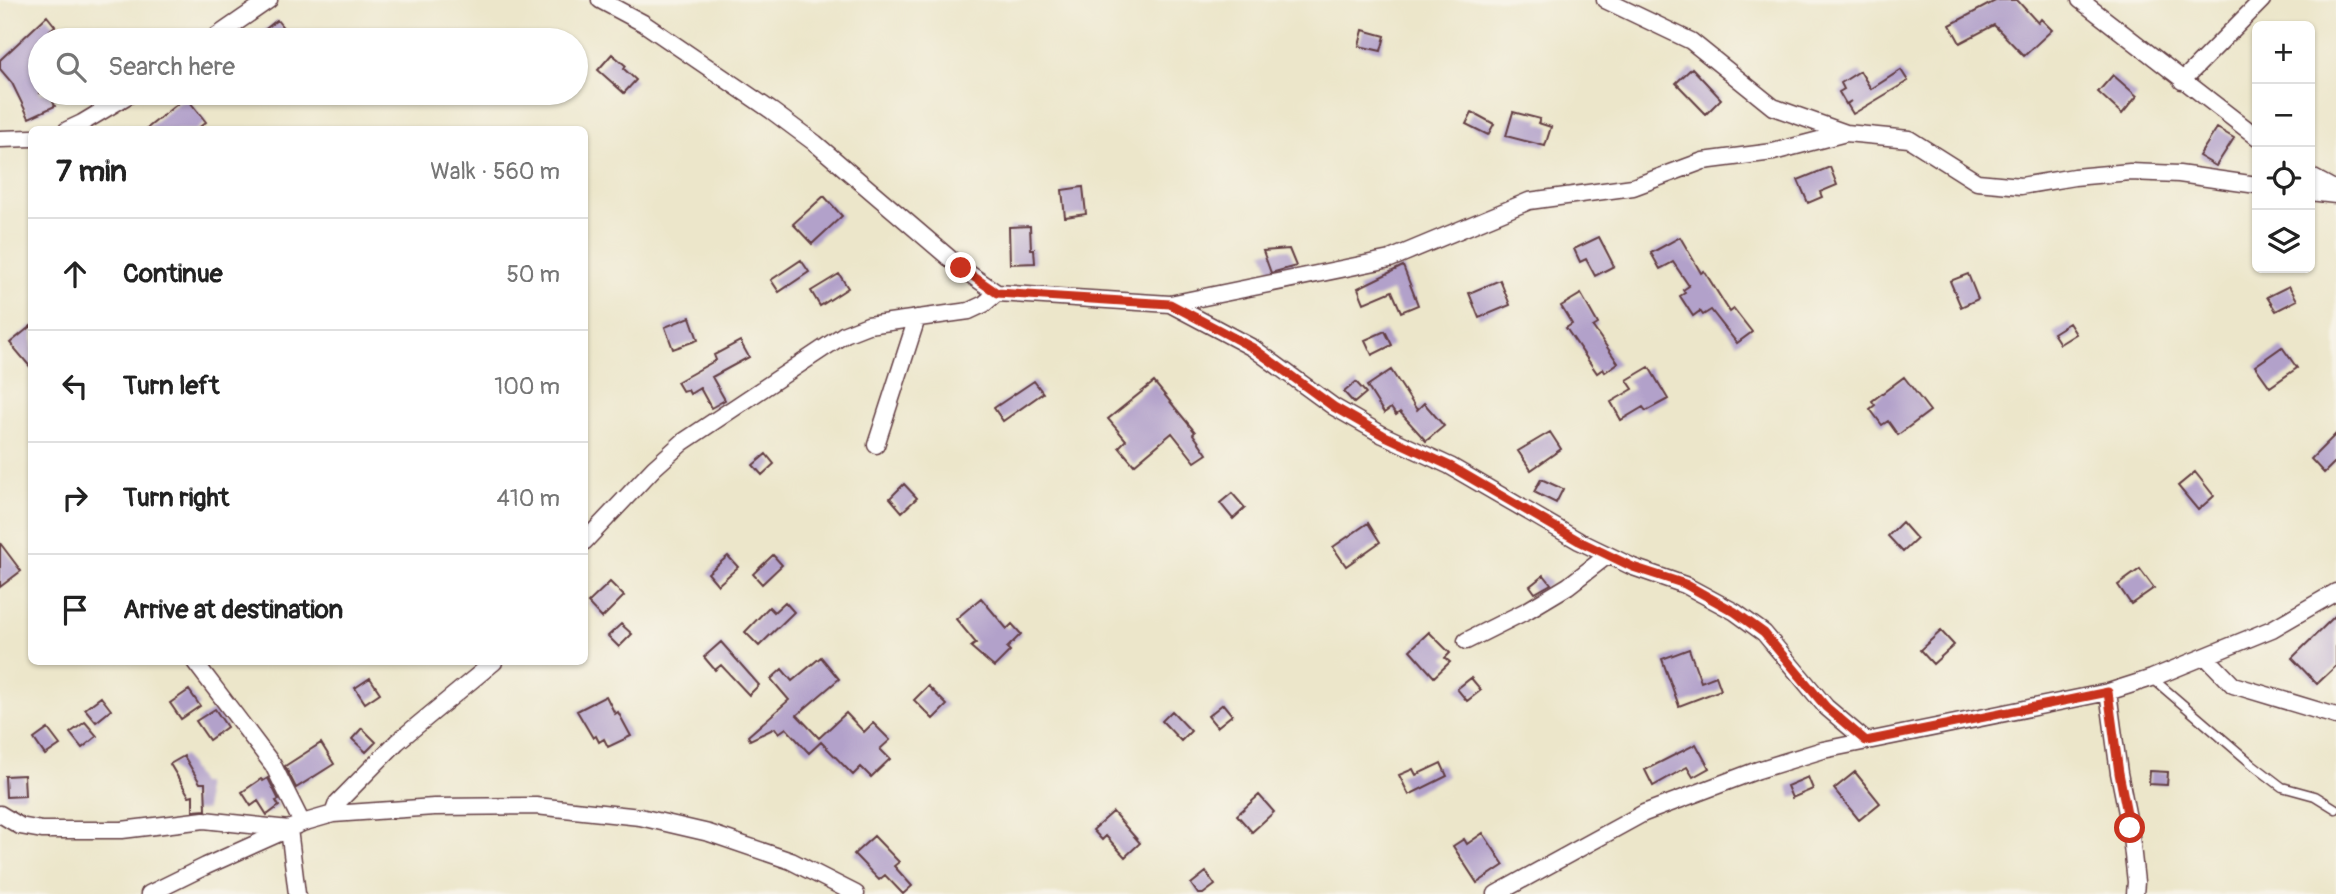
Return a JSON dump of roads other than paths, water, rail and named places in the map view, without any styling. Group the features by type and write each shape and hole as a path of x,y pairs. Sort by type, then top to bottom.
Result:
{"street":[{"path":"228,28 269,0"},
{"path":"600,0 643,23 772,111 815,143 961,268 997,293 1170,304 1390,259 1529,201 1633,187 1703,161 1773,152 1846,133"},
{"path":"1605,0 1691,41 1773,107 1846,133 1909,139 1977,181 2021,186 2074,177 2130,172 2179,174 2252,184"},
{"path":"2080,0 2252,133"},
{"path":"2182,81 2262,0"},
{"path":"86,126 115,105"},
{"path":"0,139 28,138"},
{"path":"2315,179 2336,192"},
{"path":"2315,192 2336,192"},
{"path":"588,538 654,468 683,442 845,334 868,325 969,311 984,304 997,293"},
{"path":"1170,304 1253,348 1334,407 1383,435 1450,466 1534,516 1608,555 1633,567 1685,584 1745,619 1764,633 1826,707 1866,741"},
{"path":"876,445 917,318"},
{"path":"1466,641 1528,610 1568,586 1608,555"},
{"path":"1496,894 1644,813 1758,769 1823,750 2108,692 2152,678 2272,629 2336,592"},
{"path":"2206,657 2233,685 2336,716"},
{"path":"197,665 272,765 296,826 296,894"},
{"path":"332,814 337,803 397,742 490,665"},
{"path":"2108,692 2130,828 2135,894"},
{"path":"149,894 296,826 332,814 434,807 536,806 640,817 709,833 791,861 856,894"},
{"path":"0,814 20,826 42,830 122,830 204,820 296,826"}],"lane":[{"path":"2152,678 2282,788 2315,796 2336,809"}]}
